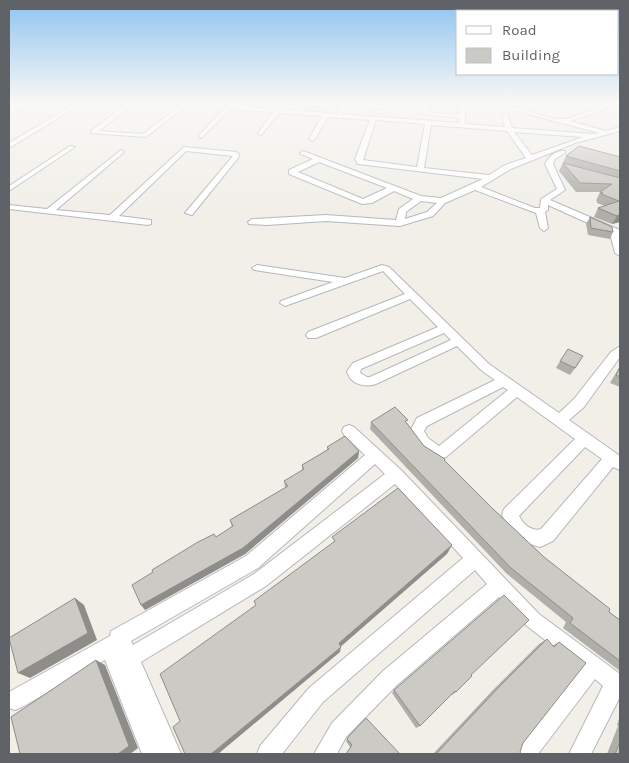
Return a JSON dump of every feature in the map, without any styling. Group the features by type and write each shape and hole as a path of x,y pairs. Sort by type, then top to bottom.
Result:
{"street":[{"path":"9,146 23,138"},
{"path":"367,138 359,161 491,178"},
{"path":"420,169 425,138"},
{"path":"515,138 531,159"},
{"path":"303,153 419,198 442,201 475,187 508,167 588,138"},
{"path":"544,200 562,190 552,158 582,141"},
{"path":"9,190 72,147"},
{"path":"112,218 184,149 236,154 189,213"},
{"path":"49,211 121,152"},
{"path":"319,159 292,172 362,202 369,201 394,188"},
{"path":"475,187 534,212 544,210 544,200"},
{"path":"400,222 402,211 419,198"},
{"path":"544,200 617,232 620,253"},
{"path":"252,222 326,218 400,222 421,218 430,214 440,207 442,201"},
{"path":"9,207 148,222"},
{"path":"540,212 544,228"},
{"path":"257,268 347,281"},
{"path":"285,303 384,268 485,366 504,381 560,420 585,438 616,461 548,534 540,539 518,530 512,522 510,514 585,438"},
{"path":"312,335 410,295"},
{"path":"445,328 357,366 353,371 354,375 366,382 372,381 459,342"},
{"path":"560,420 579,403 620,350"},
{"path":"504,381 422,422 416,431 418,437 432,451 441,453 517,390"},
{"path":"349,431 396,475 533,620 594,665 617,685 580,754"},
{"path":"15,700 252,562 375,456"},
{"path":"130,658 260,580 396,475"},
{"path":"268,754 316,695 475,559"},
{"path":"325,754 340,730 390,678 500,585"},
{"path":"117,641 130,658 154,752"},
{"path":"117,641 112,654 154,752"},
{"path":"525,754 594,665"}],"building":[{"path":"579,146 620,157 620,171 566,156"},
{"path":"563,163 620,178 620,214 617,216 598,208 619,201 600,192 612,184 580,183"},
{"path":"590,217 612,227 613,232 591,228"},
{"path":"568,349 583,356 575,368 560,361"},
{"path":"620,367 620,377 616,375"},
{"path":"395,407 408,420 405,421 424,446 445,459 491,507 544,557 610,609 609,612 620,620 620,661 570,623 573,618 511,568 371,422"},
{"path":"345,436 359,451 243,548 141,605 132,585 153,572 152,570 198,542 214,534 216,537 233,526 230,520 288,486 284,481 304,469 302,465 329,449 327,447"},
{"path":"398,488 452,545 339,643 341,647 211,754 185,754 173,727 180,721 160,674 256,605 254,601 335,541 332,537"},
{"path":"504,595 529,620 420,726 394,690"},
{"path":"75,598 88,633 18,673 9,638"},
{"path":"547,639 554,647 559,642 586,663 523,743 521,754 436,754 498,688"},
{"path":"96,660 129,746 118,754 20,754 11,717"},
{"path":"366,718 400,754 346,754 352,745 347,739"},
{"path":"620,742 620,754 615,754"}]}
